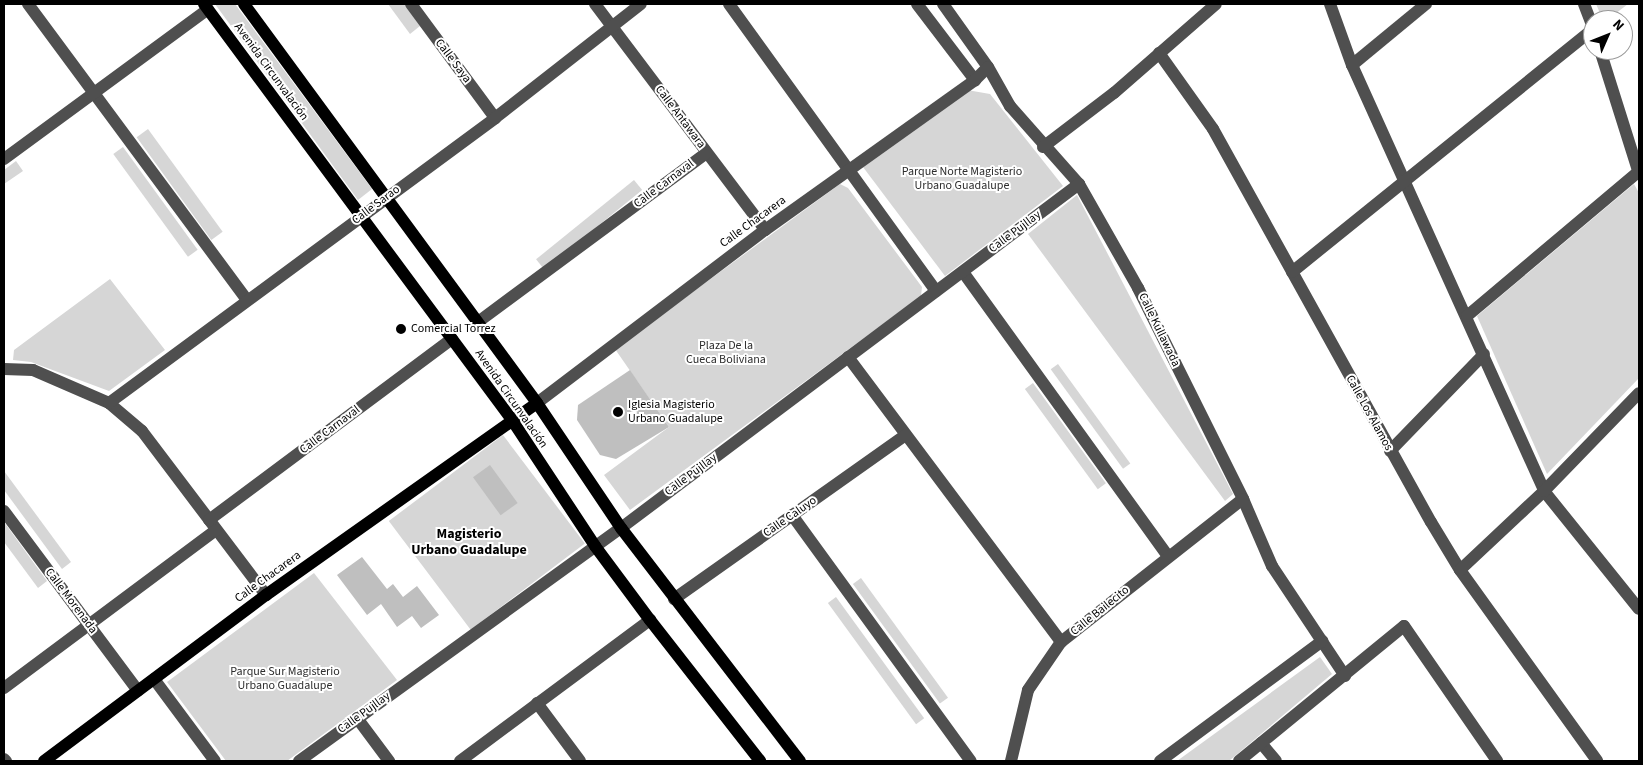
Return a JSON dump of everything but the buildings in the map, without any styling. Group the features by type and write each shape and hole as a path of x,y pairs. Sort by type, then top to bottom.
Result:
{"main road":[{"name":"Avenida Circunvalación","path":"244,4 537,403 622,528 674,599 800,761"},
{"name":"Avenida Circunvalación","path":"206,6 512,420 595,546 760,761"},
{"name":"Calle Chacarera","path":"44,761 266,595 537,403"}],"street":[{"path":"28,4 248,300"},
{"name":"Calle Saya","path":"411,4 495,118"},
{"name":"Calle Antawara","path":"596,4 765,230"},
{"name":"Calle Sarao","path":"109,403 386,196 495,118 641,4"},
{"path":"728,4 936,291"},
{"path":"917,4 974,80"},
{"name":"Calle Kullawada","path":"943,4 988,67 1010,106 1043,147 1079,184 1138,288 1243,499 1272,566 1345,676"},
{"path":"1043,147 1216,4"},
{"path":"1330,4 1352,65 1403,180 1467,316 1544,491 1639,609"},
{"path":"1352,65 1426,4"},
{"path":"4,159 94,93 206,6"},
{"path":"1292,272 1403,180 1583,36"},
{"name":"Calle Los Alamos","path":"1159,53 1213,129 1390,451 1460,570 1597,761"},
{"path":"1467,316 1639,172 1603,60"},
{"name":"Calle Chacarera","path":"537,403 765,230 974,80 988,67"},
{"name":"Calle Carnaval","path":"478,322 706,152"},
{"name":"Calle Pujllay","path":"300,761 622,528 1079,184"},
{"path":"963,272 1168,556"},
{"name":"Calle Carnaval","path":"4,688 89,624 212,525 452,340"},
{"path":"1390,451 1484,354"},
{"path":"848,357 1061,642"},
{"path":"4,369 33,370 109,403 142,431 266,595"},
{"path":"1460,570 1544,491 1638,398"},
{"name":"Calle Caluyo","path":"674,599 906,435"},
{"name":"Calle Bailecito","path":"1011,761 1028,690 1061,642 1168,556 1243,499"},
{"name":"Calle Morenada","path":"4,511 138,691"},
{"path":"792,515 971,761"},
{"path":"460,761 650,620"},
{"path":"1240,761 1404,626 1491,759"},
{"path":"1160,761 1322,642"},
{"path":"154,679 215,761"},
{"path":"537,703 580,761"},
{"path":"357,718 389,761"},
{"path":"1261,743 1276,761"}],"green space":[{"path":"215,4 235,4 372,189 358,200"},
{"path":"388,4 404,4 420,26 410,34"},
{"path":"1596,4 1628,4 1620,10 1599,10"},
{"name":"Parque Norte Magisterio Urbano Guadalupe","path":"967,90 990,94 1063,186 945,276 863,167"},
{"path":"148,129 223,232 211,240 137,137"},
{"path":"123,147 198,250 188,257 113,154"},
{"path":"16,161 23,171 4,184 4,170"},
{"path":"634,180 642,190 544,269 536,259"},
{"name":"Plaza De la Cueca Boliviana","path":"840,184 848,188 922,287 921,296 630,510 604,475 669,427 615,349"},
{"path":"1634,184 1639,193 1639,378 1547,474 1477,316"},
{"path":"1077,195 1233,494 1225,501 1028,234"},
{"path":"110,279 165,350 109,391 31,362 13,360 14,350"},
{"path":"1058,364 1130,464 1123,469 1051,369"},
{"path":"1033,383 1106,483 1098,489 1025,389"},
{"path":"503,435 585,544 471,630 389,521"},
{"path":"4,471 71,562 62,569 4,490"},
{"path":"4,522 47,581 38,588 4,542"},
{"name":"Parque Sur Magisterio Urbano Guadalupe","path":"314,573 397,680 287,761 226,761 167,682"},
{"path":"861,578 948,698 940,704 853,584"},
{"path":"836,597 924,718 916,724 828,603"},
{"path":"1320,657 1332,674 1229,761 1177,761"}],"place":[{"name":"Comercial Torrez","path":"401,329"},
{"name":"Iglesia Magisterio Urbano Guadalupe","path":"618,412"}],"district":[{"name":"Magisterio Urbano Guadalupe","path":"469,542"}]}
